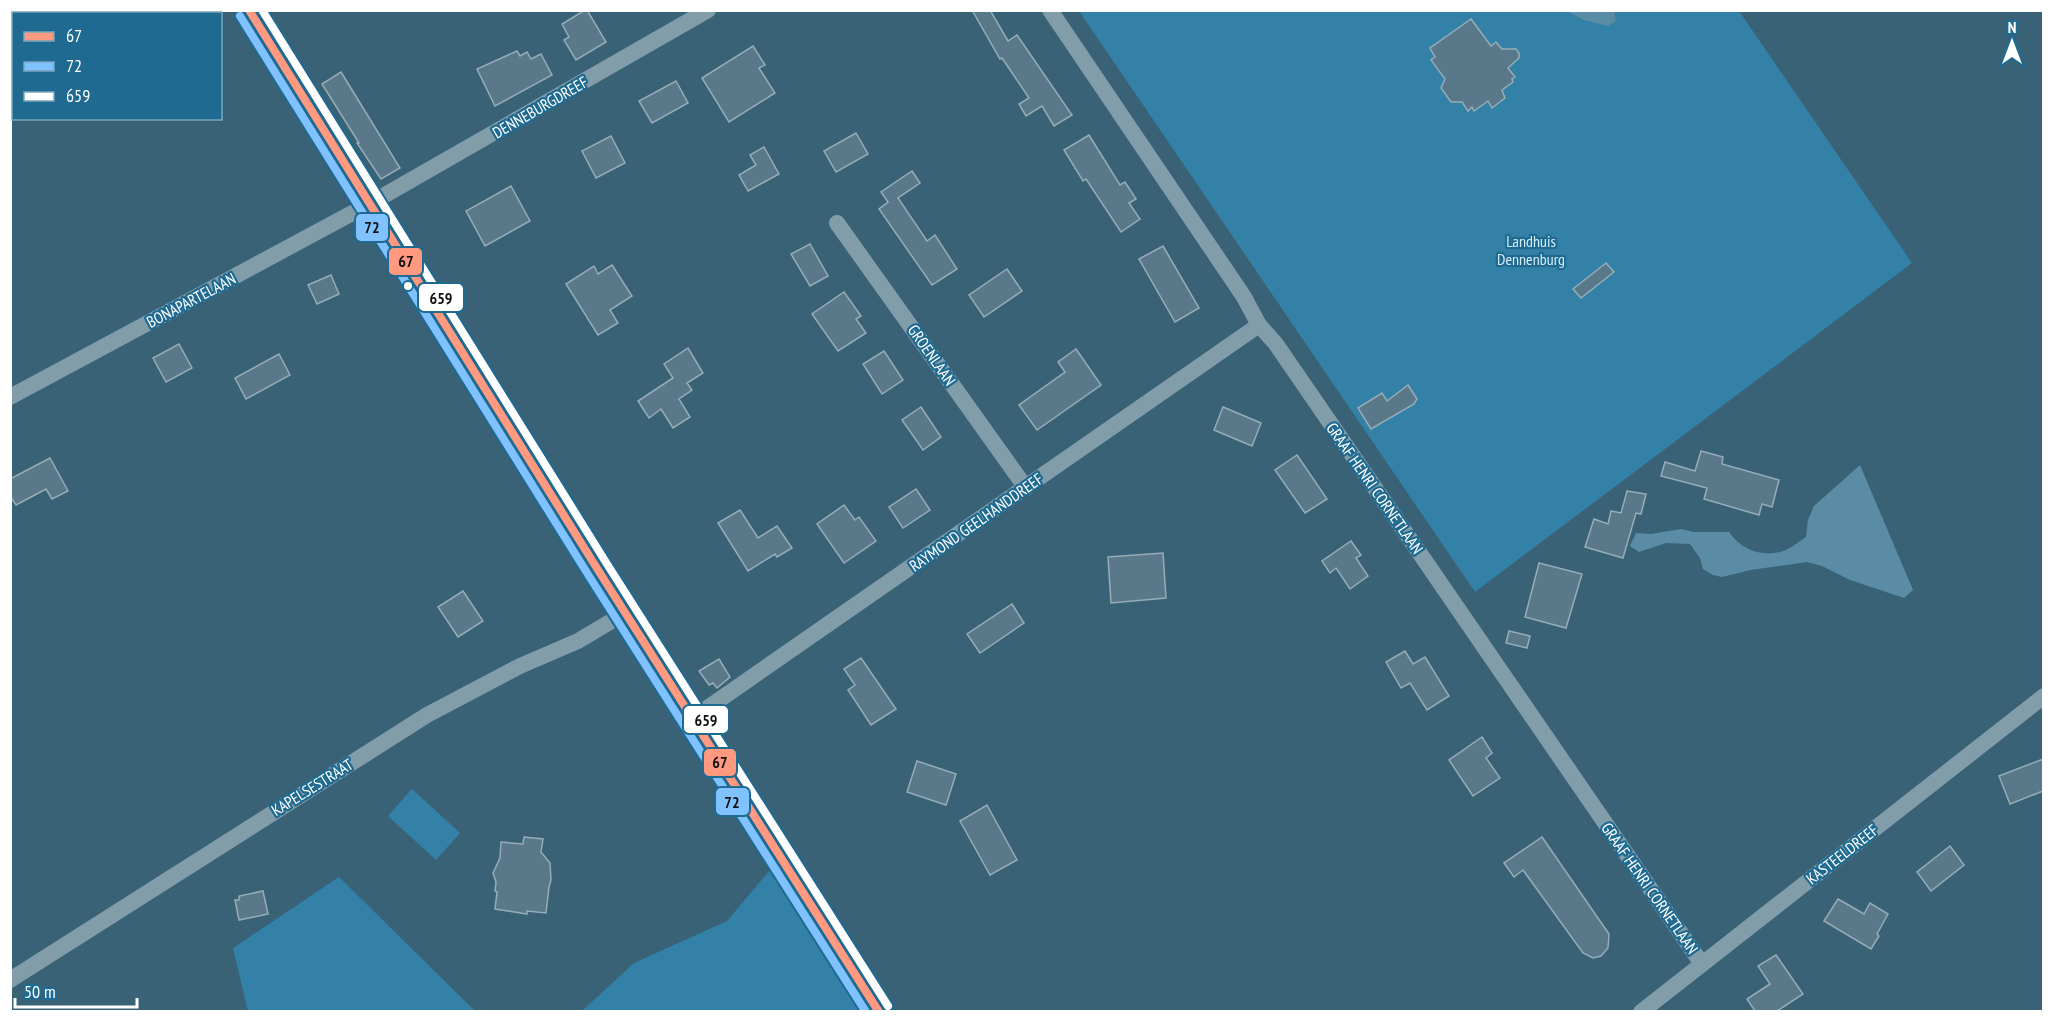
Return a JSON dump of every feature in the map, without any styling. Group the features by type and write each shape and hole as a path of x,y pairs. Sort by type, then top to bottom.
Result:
{"main road":[{"path":"249,10 626,613 879,1011"}],"street":[{"name":"DENNEBURGDREEF","path":"371,203 708,10"},
{"name":"GRAAF HENRI CORNETLAAN","path":"1050,10 1244,297 1259,325 1289,364 1702,964"},
{"name":"BONAPARTELAAN","path":"10,397 371,203"},
{"name":"GROENLAAN","path":"837,223 1026,488"},
{"name":"RAYMOND GEELHANDDREEF","path":"693,718 1259,325"},
{"name":"KAPELSESTRAAT","path":"10,980 427,715 520,666 578,641 626,613"},
{"name":"KASTEELDREEF","path":"1641,1011 2043,696"}],"green space":[{"name":"Landhuis Dennenburg","path":"1079,11 1739,11 1912,263 1475,592"},
{"path":"412,789 460,833 436,860 388,816"},
{"path":"770,870 859,1011 582,1011 634,963 727,921"},
{"path":"339,877 475,1011 248,1011 233,948"}],"shaded area":[{"path":"1567,11 1614,11 1616,21 1608,26 1584,20"},
{"path":"1860,465 1913,590 1904,598 1850,580 1822,566 1807,562 1751,570 1722,577 1703,569 1700,558 1690,544 1666,543 1639,552 1630,546 1636,533 1651,534 1681,529 1693,532 1729,532 1739,543 1752,550 1766,553 1783,551 1806,537 1808,520 1814,506"}],"building":[{"path":"585,10 606,42 576,60 564,40 569,37 562,24"},
{"path":"972,10 990,10 1008,41 1017,35 1072,115 1054,126 1042,106 1026,116 1019,104 1029,98 1002,58 1000,59"},
{"path":"1471,19 1491,46 1496,42 1502,49 1516,49 1519,58 1508,68 1515,77 1512,79 1513,82 1502,90 1505,98 1492,108 1488,101 1474,111 1472,107 1468,111 1462,102 1451,102 1441,88 1445,79 1431,60 1435,57 1430,48"},
{"path":"753,46 765,65 759,68 775,93 729,122 702,78"},
{"path":"517,51 520,56 527,52 531,59 541,54 552,75 495,106 477,69"},
{"path":"341,72 400,168 381,179 322,84"},
{"path":"676,81 688,103 652,123 639,101"},
{"path":"856,133 868,154 836,172 824,151"},
{"path":"1089,135 1120,185 1125,182 1136,199 1129,203 1140,219 1121,232 1086,179 1083,181 1064,150"},
{"path":"611,136 625,163 596,178 582,151"},
{"path":"764,147 779,174 748,191 739,175 756,165 750,155"},
{"path":"912,171 920,183 898,198 927,241 935,235 957,269 932,285 879,209 888,202 881,192"},
{"path":"511,186 530,221 485,246 466,211"},
{"path":"810,244 828,276 810,286 791,254"},
{"path":"1163,246 1199,308 1175,322 1139,259"},
{"path":"1606,263 1614,272 1581,298 1573,289"},
{"path":"612,265 632,296 610,310 618,323 598,335 566,284 594,266 598,274"},
{"path":"1007,269 1022,291 984,317 969,295"},
{"path":"331,275 339,294 317,304 308,285"},
{"path":"844,292 861,316 856,319 866,333 838,351 812,314"},
{"path":"179,344 192,368 166,382 153,358"},
{"path":"688,348 703,373 687,383 692,390 679,399 690,417 673,428 661,409 649,418 638,401 673,378 664,364"},
{"path":"1076,349 1101,385 1037,430 1019,405 1065,372 1058,362"},
{"path":"884,351 903,380 882,394 863,364"},
{"path":"279,354 290,375 246,399 235,378"},
{"path":"1408,385 1417,399 1414,404 1371,429 1358,408 1382,393 1387,401"},
{"path":"921,407 941,437 923,450 902,420"},
{"path":"1223,407 1261,423 1252,446 1214,430"},
{"path":"1701,451 1723,457 1722,464 1779,480 1772,507 1762,504 1759,515 1704,499 1707,488 1661,476 1665,462 1695,471"},
{"path":"1297,455 1327,499 1305,513 1275,470"},
{"path":"50,458 68,491 52,499 46,489 16,505 10,496 10,479"},
{"path":"916,489 930,510 903,528 889,507"},
{"path":"1627,491 1646,494 1641,514 1636,513 1623,558 1585,547 1594,519 1608,524 1611,511 1621,513"},
{"path":"844,505 855,520 859,517 876,541 844,563 817,524"},
{"path":"740,510 758,538 777,526 792,548 777,557 775,554 748,571 718,523"},
{"path":"1351,541 1361,555 1356,558 1368,576 1350,589 1336,568 1330,573 1322,561"},
{"path":"1163,553 1166,598 1111,603 1108,557"},
{"path":"1539,563 1582,574 1566,628 1525,617"},
{"path":"463,591 483,621 458,637 438,607"},
{"path":"1012,604 1024,623 980,653 967,634"},
{"path":"1509,631 1530,636 1527,648 1506,643"},
{"path":"1405,651 1413,664 1425,657 1449,696 1427,710 1410,683 1401,688 1386,662"},
{"path":"861,658 896,709 871,725 848,690 855,685 844,669"},
{"path":"719,659 730,677 717,688 713,683 709,685 699,671"},
{"path":"1482,737 1492,753 1486,758 1500,778 1473,796 1449,760"},
{"path":"2043,759 2043,791 2010,804 1999,776"},
{"path":"917,761 956,774 946,805 907,792"},
{"path":"987,805 1017,860 990,875 960,821"},
{"path":"524,837 543,839 541,852 550,863 551,880 546,913 527,911 527,914 495,909 497,892 493,873 500,858 501,842 523,844"},
{"path":"1542,837 1609,934 1608,948 1601,956 1593,958 1583,953 1523,870 1514,877 1504,863"},
{"path":"1950,846 1964,865 1931,891 1917,872"},
{"path":"263,891 268,914 239,920 235,900 239,900 239,896"},
{"path":"1838,899 1864,914 1870,903 1888,914 1871,949 1824,921"},
{"path":"1776,955 1803,994 1777,1011 1755,1011 1747,999 1770,984 1758,966"}],"transit line":[{"name":"67","path":"249,10 598,570 879,1012"},
{"name":"659","path":"262,10 607,564 888,1006"},
{"name":"72","path":"240,16 589,576 866,1012"}]}
